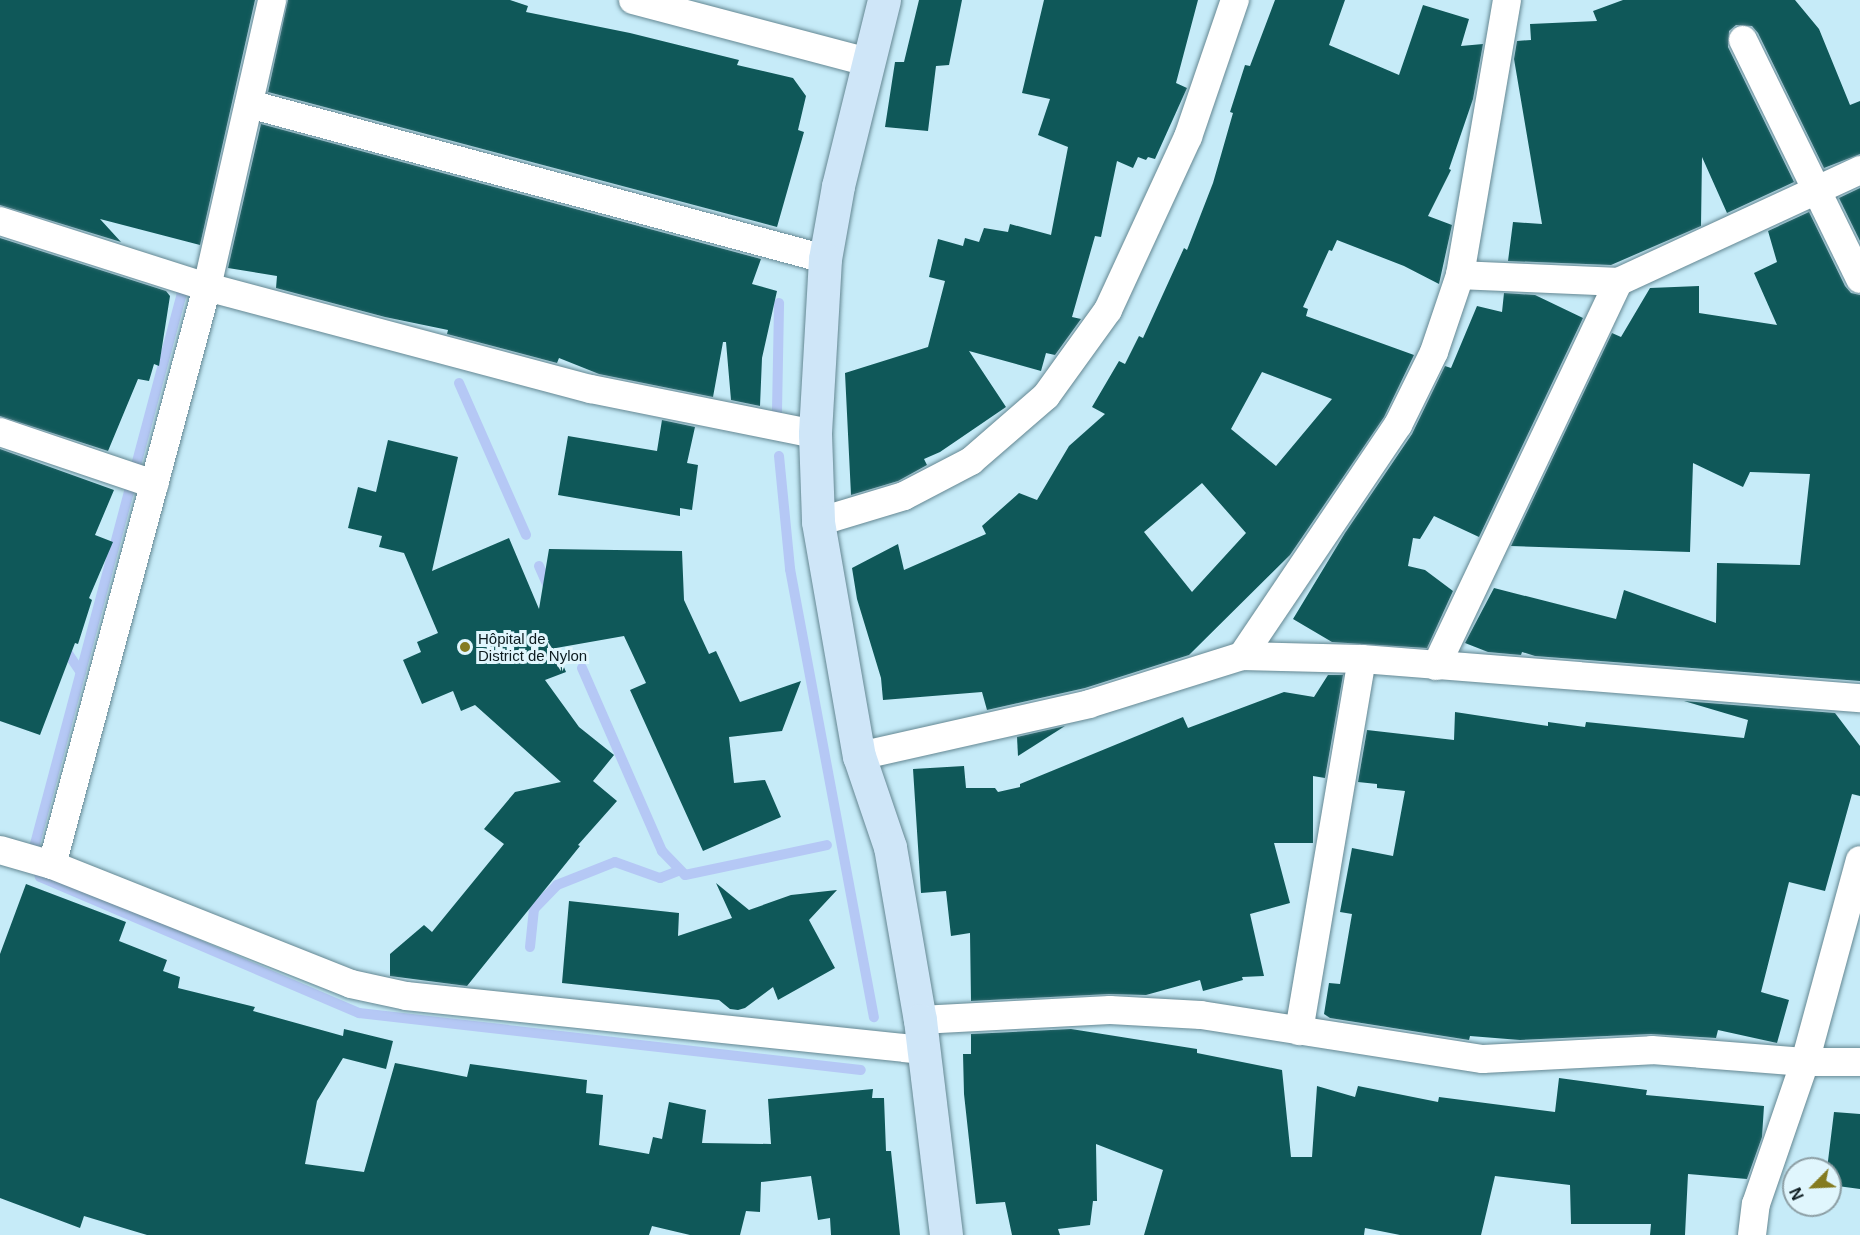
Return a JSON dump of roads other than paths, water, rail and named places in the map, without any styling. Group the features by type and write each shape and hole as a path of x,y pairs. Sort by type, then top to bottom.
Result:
{"street":[{"path":"52,865 207,287 272,0"},
{"path":"633,0 867,62"},
{"path":"884,0 838,186 825,259 815,434 818,522 859,756 891,847 922,1035 946,1235"},
{"path":"818,522 903,496 971,461 1046,396 1108,310 1188,137 1235,0"},
{"path":"1242,656 1398,424 1434,352 1460,275 1508,0"},
{"path":"1743,40 1860,279"},
{"path":"249,104 825,259"},
{"path":"1460,275 1618,282 1860,170"},
{"path":"0,221 207,287 591,389 815,434"},
{"path":"1436,666 1618,282"},
{"path":"0,432 154,484"},
{"path":"859,756 1089,704 1242,656 1362,659 1860,698"},
{"path":"1299,1030 1362,659"},
{"path":"2,856 52,865 351,984 406,996 922,1035 1110,1010 1201,1015 1483,1059 1652,1050 1805,1062 1860,1062"},
{"path":"1752,1235 1756,1204 1805,1062 1860,860"}],"waterway":[{"path":"177,282 182,293 32,855 40,877 359,1013 861,1070"},
{"path":"777,411 779,303"},
{"path":"459,383 526,535"},
{"path":"779,456 790,569 874,1017"},
{"path":"539,566 550,591"},
{"path":"63,646 81,673"},
{"path":"582,668 662,851 685,875 827,845"},
{"path":"530,947 534,909 557,885 615,862 660,878 678,871"}],"place":[{"name":"Hôpital de District de Nylon","path":"465,647"}]}
